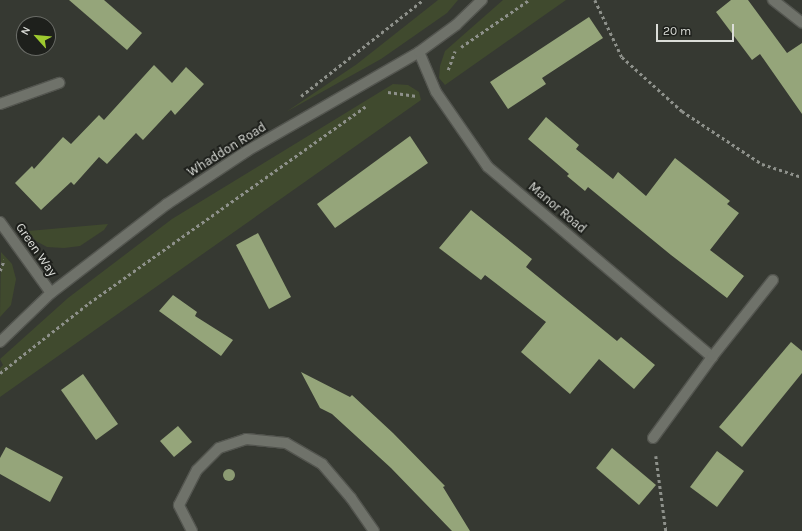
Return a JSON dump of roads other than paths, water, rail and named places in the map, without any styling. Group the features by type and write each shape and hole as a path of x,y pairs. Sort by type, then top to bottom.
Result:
{"street":[{"name":"Whaddon Road","path":"0,342 51,294 168,204 247,151 420,52 456,25 482,0"},
{"path":"773,0 802,23"},
{"name":"Manor Road","path":"420,52 436,92 488,167 712,357"},
{"path":"0,104 59,82"},
{"name":"Green Way","path":"0,222 51,294"},
{"path":"653,438 712,357 773,280"},
{"path":"192,531 179,505 197,470 220,448 246,439 286,443 322,464 351,498 374,531"}]}
